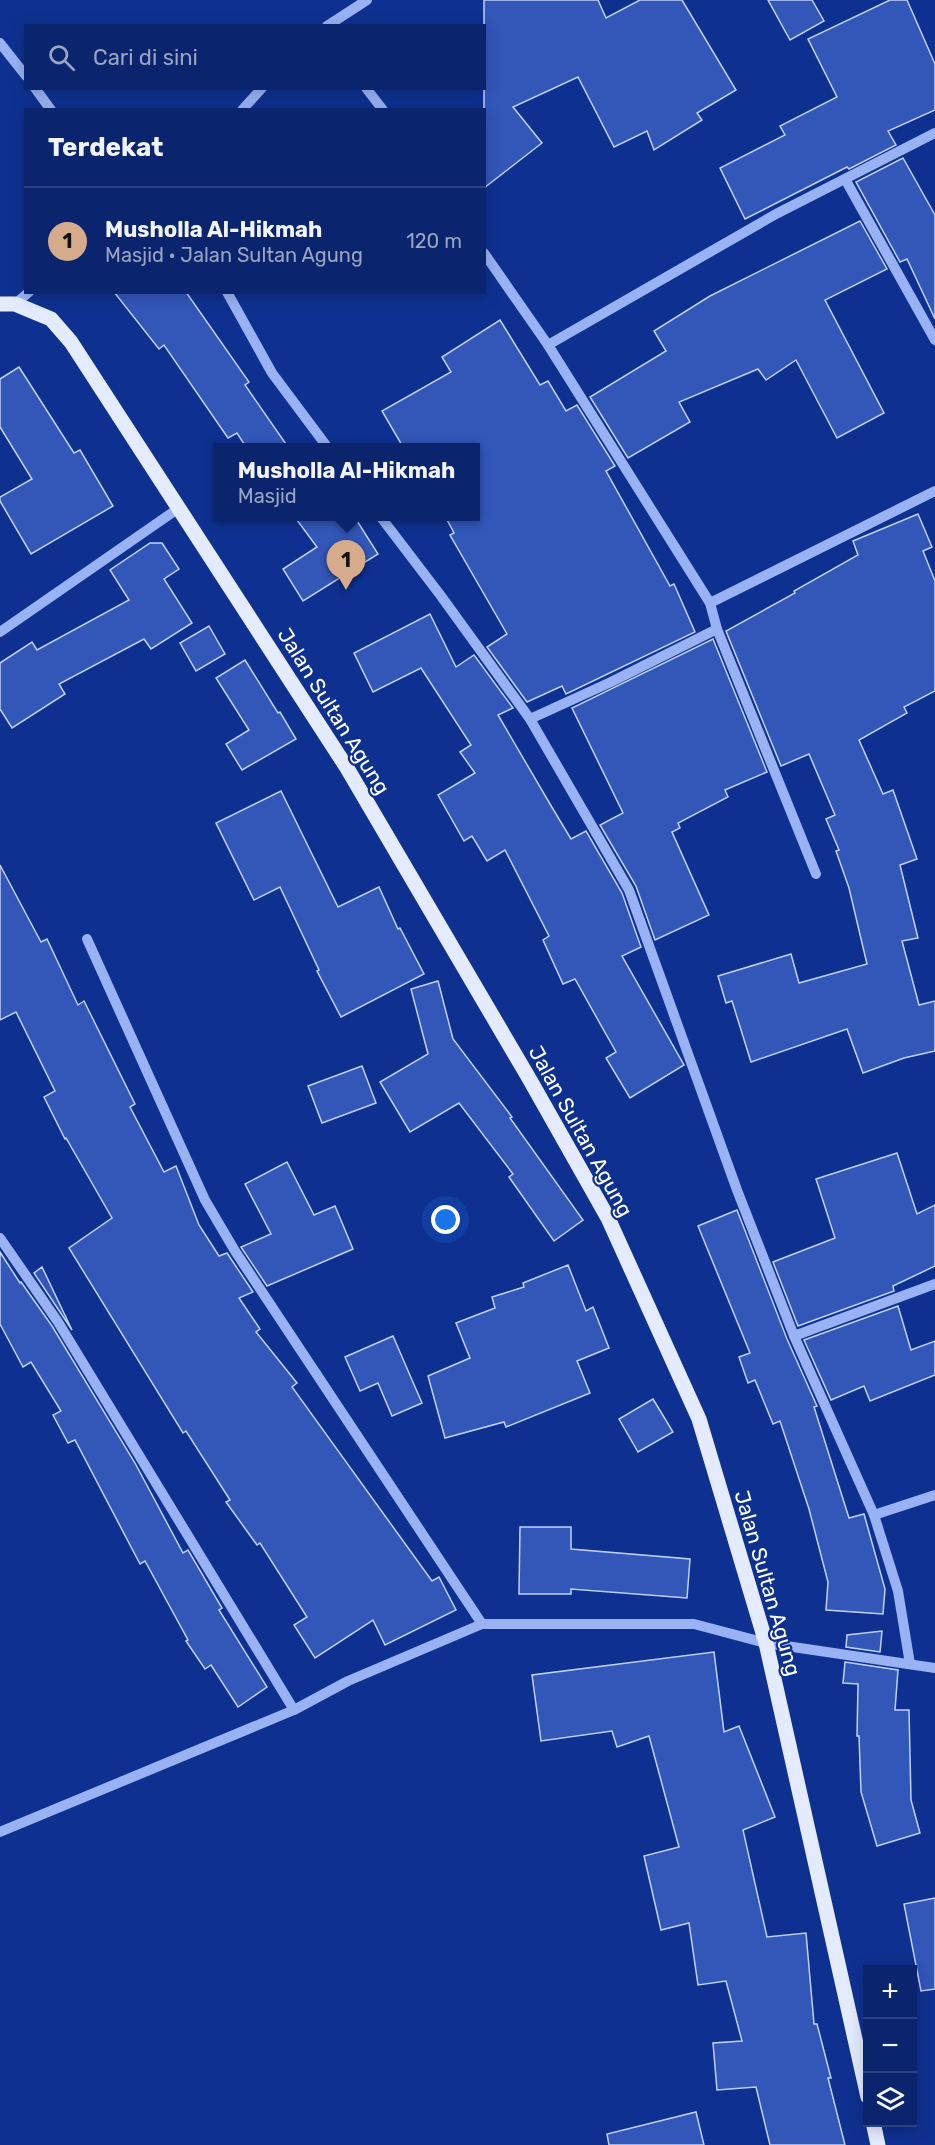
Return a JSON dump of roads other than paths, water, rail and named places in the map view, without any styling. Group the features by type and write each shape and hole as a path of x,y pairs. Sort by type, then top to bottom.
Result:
{"main road":[{"name":"Jalan Sultan Agung","path":"7,304 51,319 71,342 347,768 608,1218 699,1419 766,1644 863,2079"},
{"path":"874,2127 878,2145"}],"street":[{"path":"330,24 366,0"},
{"path":"0,43 24,73"},
{"path":"36,90 50,108"},
{"path":"244,108 260,90"},
{"path":"368,90 381,108"},
{"path":"548,345 776,214 935,133"},
{"path":"845,179 935,340"},
{"path":"486,256 548,345 710,603 717,629 816,874"},
{"path":"7,304 25,294"},
{"path":"228,294 272,373 325,443"},
{"path":"710,603 935,491"},
{"path":"0,632 179,508"},
{"path":"384,521 530,719 629,890 737,1190 794,1336 874,1515 898,1591 910,1664"},
{"path":"530,719 717,629"},
{"path":"87,939 205,1200 235,1251 482,1624"},
{"path":"0,1240 58,1322 294,1710"},
{"path":"794,1336 935,1284"},
{"path":"874,1515 935,1495"},
{"path":"0,1832 294,1710 348,1681 482,1624 694,1624 766,1644 935,1668"}],"place":[{"name":"Musholla Al-Hikmah","path":"346,590"}]}
